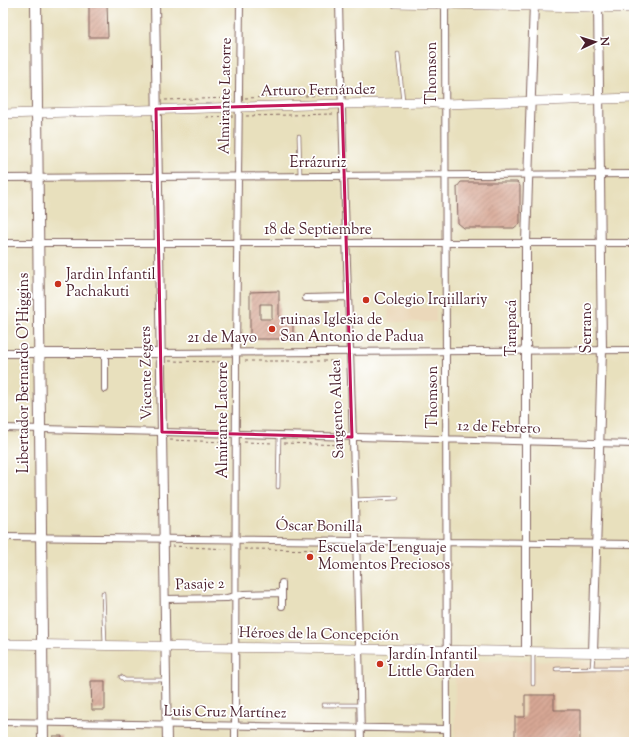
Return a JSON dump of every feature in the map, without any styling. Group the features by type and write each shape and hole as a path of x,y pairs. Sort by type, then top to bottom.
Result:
{"main road":[{"name":"Libertador Bernardo O'Higgins","path":"36,3 43,742"},
{"path":"395,3 598,5 634,8"},
{"name":"Arturo Fernández","path":"3,114 342,104 426,102 445,104 634,98"},
{"name":"Héroes de la Concepción","path":"3,644 634,653"}],"street":[{"name":"Vicente Zegers","path":"155,3 167,742"},
{"name":"Almirante Latorre","path":"236,742 236,352 240,3"},
{"name":"Sargento Aldea","path":"339,3 361,742"},
{"name":"Thomson","path":"445,4 447,742"},
{"name":"Tarapacá","path":"530,652 526,442 526,242 534,4"},
{"name":"Serrano","path":"593,653 602,350 598,5"},
{"name":"Errázuriz","path":"3,178 634,174"},
{"name":"18 de Septiembre","path":"3,243 634,243"},
{"path":"306,298 348,297"},
{"name":"21 de Mayo","path":"3,353 105,353 161,357 236,352 634,350"},
{"path":"105,353 105,389"},
{"name":"12 de Febrero","path":"3,428 634,444"},
{"name":"Óscar Bonilla","path":"3,537 634,544"},
{"path":"282,583 282,606"},
{"name":"Pasaje 2","path":"165,599 227,598 244,594 282,594"},
{"name":"Luis Cruz Martínez","path":"3,722 447,729"}],"lane":[{"path":"398,54 403,103"},
{"path":"299,136 300,176"},
{"path":"278,488 279,435"},
{"path":"354,500 397,498"},
{"path":"103,593 105,646"},
{"path":"530,652 533,684"},
{"path":"592,668 593,653"},
{"path":"556,670 634,668"},
{"path":"121,677 125,680 166,680"},
{"path":"323,705 360,705"}],"path":[{"path":"200,117 239,107 333,95"},
{"path":"165,100 333,114"},
{"path":"161,357 227,362"},
{"path":"245,361 341,361"},
{"path":"170,440 227,442"},
{"path":"244,442 344,445"},
{"path":"172,546 227,549"},
{"path":"244,549 347,550"}],"highlighted area":[{"path":"342,104 352,437 162,432 156,109"}],"shaded area":[{"path":"388,307 436,307 436,322 388,322"},
{"path":"511,660 634,662 634,742 455,742 456,666 459,663"}],"building":[{"path":"89,3 107,3 108,37 89,37"},
{"path":"461,182 517,182 520,186 520,223 514,228 464,228 458,223 457,187"},
{"path":"279,291 279,318 293,318 293,339 250,339 250,292","holes":["260,304 272,304 272,319 260,319"]},
{"path":"91,681 105,681 105,710 92,710"},
{"path":"525,695 554,695 554,710 580,710 580,742 515,742 515,717 525,717"},
{"path":"53,736 62,736 62,742 53,742"}],"place":[{"name":"Jardin Infantil Pachakuti","path":"58,284"},
{"name":"Colegio Irqiillariy","path":"366,300"},
{"name":"ruinas Iglesia de San Antonio de Padua","path":"272,329"},
{"name":"Escuela de Lenguaje Momentos Preciosos","path":"310,557"},
{"name":"Jardín Infantil Little Garden","path":"380,664"}]}
